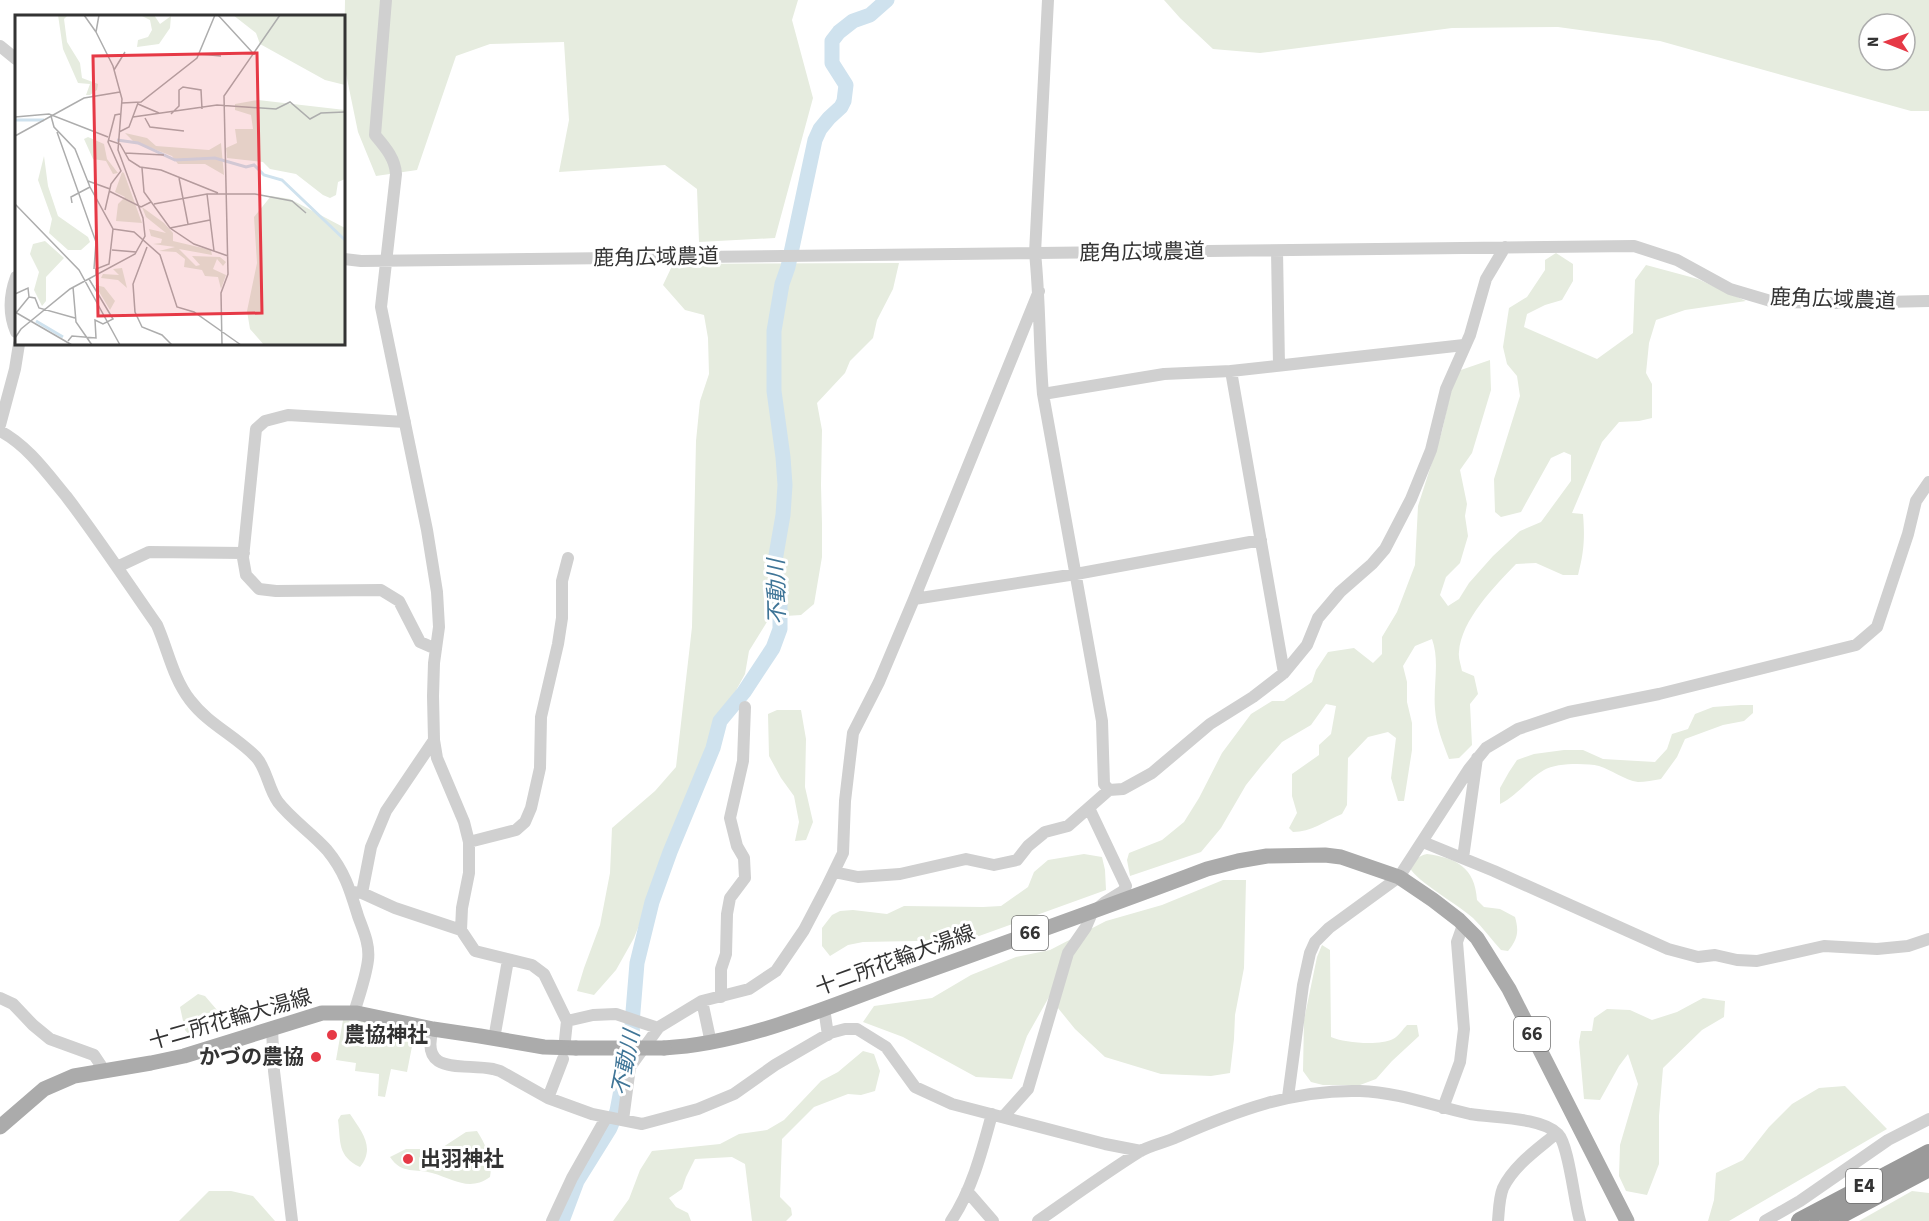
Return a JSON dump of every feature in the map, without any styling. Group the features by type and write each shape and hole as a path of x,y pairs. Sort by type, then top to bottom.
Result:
{"highway":[{"name":"E4","path":"1800,1221 1929,1153"},
{"name":"E4","path":"1829,1221 1929,1168"}],"main road":[{"name":"十二所花輪大湯線","path":"0,1127 44,1089 74,1076 184,1056 322,1013 354,1013 433,1029 544,1047 570,1044 664,1048 711,1043 824,1008 1207,869 1267,856 1325,855 1341,857 1399,877 1433,900 1477,938 1509,989 1627,1221"}],"street":[{"path":"386,0 375,135 387,149 395,164 396,174 381,307 438,592 439,627 434,663 434,740 437,758 464,822 469,842 469,873 462,908 461,930 475,951 532,965 544,974 567,1021 570,1044"},
{"path":"1048,0 1035,253 1039,291 1042,394 1102,721 1104,784 1109,790"},
{"path":"0,46 15,57"},
{"name":"鹿角広域農道","path":"345,260 1634,246 1677,260 1730,289 1774,302 1929,301"},
{"path":"834,872 858,878 900,874 966,859 994,865 1017,860 1028,846 1045,832 1068,826 1109,790 1123,789 1152,773 1210,724 1253,697 1284,673 1307,645 1318,618 1340,592 1372,564 1385,549 1411,499 1431,450 1446,389 1470,335 1486,279 1505,247"},
{"path":"1277,251 1280,365"},
{"path":"15,280 9,309 15,329"},
{"path":"552,1221 572,1178 614,1119 630,1067 658,1028 702,1000 749,989 776,971 804,930 843,853 845,801 853,734 879,682 914,599 1039,291"},
{"path":"0,425 20,345"},
{"path":"1042,394 1164,374 1231,371 1464,345"},
{"path":"1231,371 1284,673"},
{"path":"405,422 288,415 265,421 256,429 244,553 246,575 259,589 276,591 381,590 399,601 420,642 436,649"},
{"path":"0,431 28,452 87,523 157,625 176,677 189,699 200,712 256,757 279,802 327,851 357,892 368,945 368,960 354,1013"},
{"path":"1288,1096 1303,985 1314,942 1329,928 1399,877 1477,758 1486,748 1518,729 1569,712 1659,693 1856,645 1877,627 1908,534 1916,501 1929,482"},
{"path":"914,599 1076,574 1261,540"},
{"path":"117,567 148,552 244,553"},
{"path":"469,842 516,830 525,822 531,808 540,768 541,717 558,644 562,618 562,581 568,558"},
{"path":"721,997 721,969 726,954 730,898 745,878 744,858 737,846 730,818 744,761 745,707"},
{"path":"357,892 371,847 386,811 434,740"},
{"path":"1463,858 1477,758"},
{"path":"951,1221 968,1191 976,1163 998,1116 1028,1089 1068,953 1086,927 1092,913 1123,891 1126,886 1089,808"},
{"path":"1423,842 1668,949 1698,957 1715,954 1737,960 1757,961 1824,946 1877,949 1908,946 1929,939"},
{"path":"357,892 395,908 461,930"},
{"path":"1443,1108 1460,1062 1464,1029 1457,942 1463,925"},
{"path":"494,1039 508,960"},
{"path":"0,998 14,1004 33,1025 50,1039 94,1055 104,1070"},
{"path":"702,1000 711,1043"},
{"path":"824,1008 828,1035"},
{"path":"567,1021 606,1013 627,1017 658,1028"},
{"path":"272,1029 274,1071 292,1221"},
{"path":"433,1029 430,1050 433,1057 440,1063 500,1071 548,1098 614,1119 642,1124 698,1109 734,1094 775,1065 828,1035 845,1029 856,1029 886,1047 915,1087 952,1104 1105,1144 1141,1151"},
{"path":"548,1098 563,1059"},
{"path":"1038,1221 1141,1151 1246,1109 1288,1096 1361,1091 1415,1100 1482,1116 1530,1122 1545,1126 1557,1133 1565,1145 1576,1218"},
{"path":"1765,1221 1800,1201 1888,1140 1929,1119"},
{"path":"1498,1221 1502,1190 1510,1176 1557,1133"},
{"path":"968,1191 993,1221"}],"shaded area":[{"path":"345,0 798,0 792,20 813,98 775,238 699,242 697,189 665,165 559,172 569,120 564,42 490,44 456,56 417,170 376,176 358,132 345,69"},
{"path":"1164,0 1929,0 1929,111 1911,111 1660,41 1558,27 1452,28 1260,53 1213,49"},
{"path":"1556,253 1573,264 1573,281 1562,300 1527,314 1524,327 1597,359 1633,333 1635,280 1646,265 1698,279 1746,301 1685,310 1656,320 1649,343 1646,373 1652,384 1652,418 1619,422 1602,442 1572,513 1583,514 1582,559 1578,575 1563,575 1536,563 1516,564 1489,593 1472,616 1461,640 1459,659 1462,671 1474,676 1478,694 1470,704 1472,745 1459,758 1449,759 1436,715 1436,656 1432,639 1415,646 1403,666 1412,723 1412,750 1404,801 1398,801 1391,778 1396,738 1388,732 1368,737 1348,758 1347,805 1342,814 1306,830 1293,832 1289,828 1297,813 1292,796 1292,774 1319,755 1319,745 1331,734 1336,706 1326,704 1311,725 1282,742 1262,765 1246,785 1221,828 1201,852 1130,876 1127,860 1129,853 1162,840 1184,822 1222,753 1251,714 1272,701 1284,701 1312,682 1316,670 1328,652 1354,648 1373,663 1382,654 1382,637 1397,612 1415,565 1418,506 1442,431 1455,372 1490,360 1491,390 1472,453 1460,470 1467,504 1465,516 1468,536 1460,563 1446,577 1440,595 1448,606 1459,599 1469,583 1493,556 1520,531 1541,522 1571,481 1571,455 1564,452 1551,458 1521,512 1501,517 1495,512 1494,479 1520,396 1517,376 1507,364 1503,347 1509,308 1527,297 1545,270 1545,260"},
{"path":"899,263 893,289 877,320 873,338 850,361 845,373 817,403 822,430 822,557 814,604 801,615 770,617 749,651 745,674 722,716 634,938 616,970 594,995 577,991 600,925 610,873 612,828 655,791 676,767 692,627 696,441 700,401 709,374 708,338 704,315 685,310 663,285 673,264"},
{"path":"1753,705 1753,713 1744,721 1723,725 1685,739 1677,757 1661,779 1638,782 1599,766 1579,764 1556,766 1538,774 1500,804 1500,788 1517,760 1534,754 1583,750 1603,759 1655,762 1667,749 1672,734 1688,729 1695,714 1713,707"},
{"path":"777,710 801,710 806,739 805,787 813,822 806,840 795,841 799,822 794,796 769,756 768,714"},
{"path":"1084,854 1102,857 1106,890 968,940 863,942 848,945 830,956 822,946 822,928 832,915 840,911 853,910 887,914 904,906 1001,906 1028,887 1034,872 1048,860"},
{"path":"1427,854 1447,858 1462,866 1472,879 1477,900 1484,907 1500,909 1515,917 1517,935 1508,951 1501,950 1473,918 1414,873 1410,868 1413,863 1419,857"},
{"path":"1223,880 1246,880 1244,968 1235,1015 1230,1073 1211,1076 1161,1074 1105,1057 1075,1029 1049,997 1027,1036 1012,1079 976,1077 903,1037 863,1022 874,1006 932,998 971,975 1016,957 1050,950 1106,921 1162,905"},
{"path":"1322,945 1330,950 1331,1037 1353,1042 1380,1042 1395,1038 1407,1025 1417,1025 1419,1036 1376,1079 1360,1085 1323,1085 1311,1082 1303,1071 1304,1020 1317,957"},
{"path":"198,994 205,996 217,1010 216,1019 203,1028 200,1036 190,1036 185,1030 180,1007"},
{"path":"1703,998 1725,1001 1724,1017 1702,1030 1663,1068 1659,1116 1659,1164 1647,1195 1626,1191 1619,1176 1620,1145 1638,1084 1628,1054 1600,1100 1584,1099 1579,1042 1581,1031 1592,1031 1594,1018 1607,1009 1630,1010 1652,1020 1677,1012"},
{"path":"343,1020 375,1022 415,1031 407,1072 391,1069 385,1097 378,1096 379,1074 355,1071 356,1063 336,1060"},
{"path":"863,1051 874,1054 880,1071 875,1091 861,1095 848,1094 814,1107 782,1139 780,1197 791,1208 792,1215 786,1221 752,1221 745,1164 732,1157 695,1159 682,1189 669,1198 676,1207 688,1213 691,1221 613,1221 629,1199 640,1170 652,1151 720,1144 739,1134 767,1130 784,1120 821,1081 838,1072"},
{"path":"1845,1086 1887,1129 1729,1221 1708,1221 1714,1200 1716,1173 1743,1160 1769,1127 1792,1104 1819,1088"},
{"path":"350,1114 367,1146 365,1160 360,1167 347,1158 340,1142 338,1120 341,1115"},
{"path":"477,1131 488,1153 491,1171 490,1177 475,1184 461,1183 432,1173 404,1169 390,1157 406,1149 440,1149 466,1132"},
{"path":"209,1191 231,1191 253,1196 275,1221 179,1221"},
{"path":"1912,1191 1929,1193 1929,1221 1859,1221"}],"waterway":[{"name":"不動川","path":"562,1221 577,1181 610,1128 617,1111 633,1039 637,963 652,902 670,852 713,748 720,721 744,692 773,648 780,629 780,599 775,561 783,515 785,485 774,391 774,331 782,284 788,267 815,140 820,129 844,101 846,85 832,63 832,41 853,21 870,15 887,0"}],"place":[{"name":"農協神社","path":"332,1035"},
{"name":"かづの農協","path":"316,1057"},
{"name":"出羽神社","path":"408,1159"}]}
